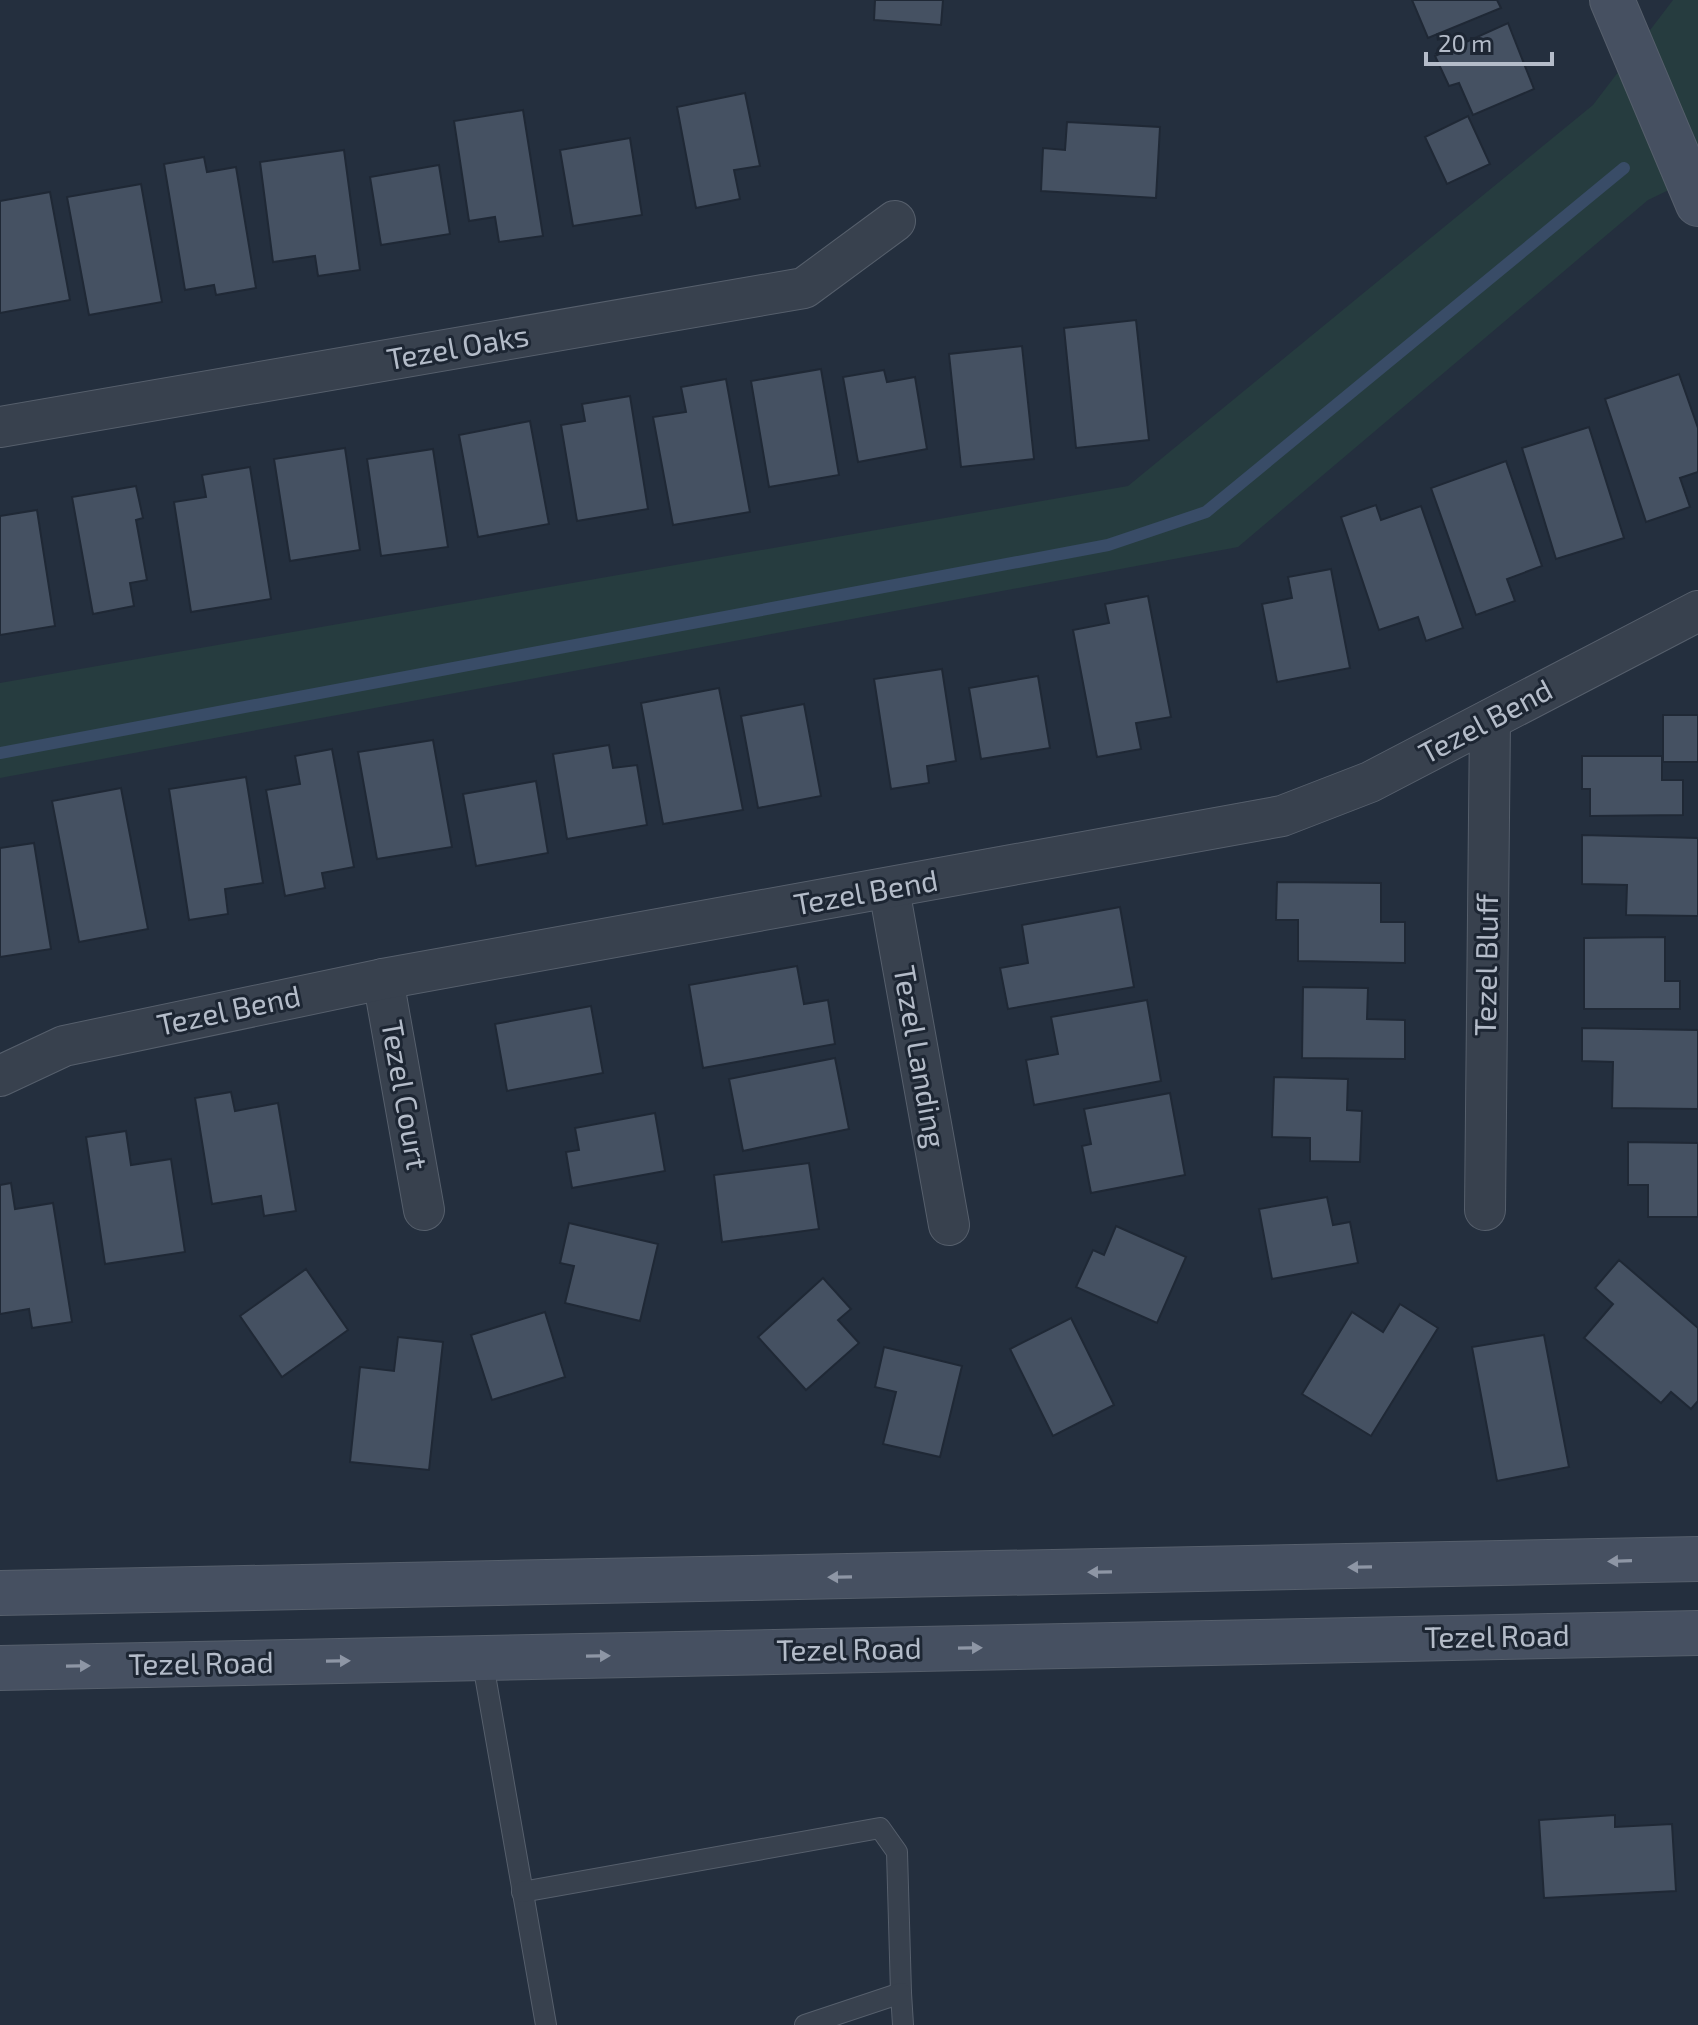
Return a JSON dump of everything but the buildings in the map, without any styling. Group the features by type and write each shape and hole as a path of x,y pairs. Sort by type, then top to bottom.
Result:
{"main road":[{"path":"1612,0 1698,204"},
{"path":"0,1593 1698,1559"},
{"name":"Tezel Road","path":"0,1668 1698,1633"}],"street":[{"name":"Tezel Oaks","path":"0,427 804,288 895,221"},
{"name":"Tezel Bend","path":"0,1076 64,1046 383,979 1282,816 1370,782 1698,611"},
{"name":"Tezel Bluff","path":"1485,1210 1490,720"},
{"name":"Tezel Landing","path":"889,889 949,1225"},
{"name":"Tezel Court","path":"383,979 424,1210"}],"lane":[{"path":"482,1658 546,2025"},
{"path":"522,1892 880,1828 897,1852 903,2025"},
{"path":"805,2025 901,1993"}],"green space":[{"path":"1673,0 1698,0 1698,176 1648,200 1238,547 0,778 0,683 1128,486 1593,105"}],"waterway":[{"path":"0,753 1108,545 1206,512 1624,168"}]}
